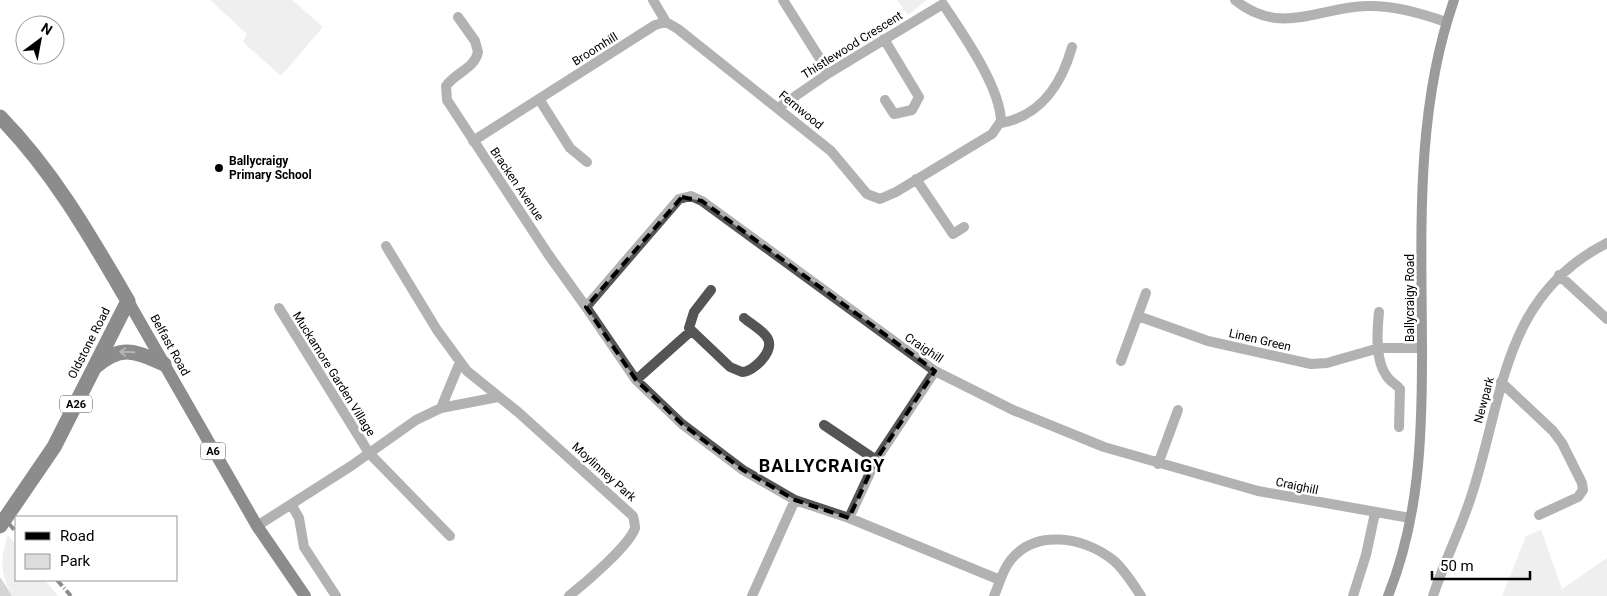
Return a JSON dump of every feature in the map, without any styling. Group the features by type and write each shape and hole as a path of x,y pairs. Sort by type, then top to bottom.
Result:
{"highway":[{"name":"Belfast Road","path":"0,117 44,168 70,204 128,301"},
{"name":"Oldstone Road","path":"0,526 54,447 128,301"},
{"path":"93,368 106,357 118,352 129,351 164,364"}],"main road":[{"name":"Ballycraigy Road","path":"1388,596 1404,549 1421,450 1426,117 1430,86 1446,22 1454,0"},
{"name":"Belfast Road","path":"128,301 257,526 305,596"}],"street":[{"path":"653,0 666,22"},
{"path":"783,0 829,73"},
{"path":"1235,0 1254,13 1273,19 1294,19 1368,6 1412,11 1446,22"},
{"name":"Thistlewood Crescent","path":"778,108 829,73 942,2 978,60 998,105 1001,123"},
{"name":"Bracken Avenue","path":"458,17 475,41 478,52 472,64 451,79 445,93 447,100 586,308"},
{"name":"Broomhill","path":"473,141 655,25 666,22"},
{"name":"Fernwood","path":"666,22 678,29 836,155 871,197 884,198 916,180"},
{"path":"884,39 919,97 912,110 894,114 885,100"},
{"path":"964,227 953,234 916,180 992,134 1001,123 1027,113 1051,93 1062,76 1072,47"},
{"path":"539,99 570,148 587,162"},
{"name":"Craighill","path":"586,308 675,202 682,197 694,196 935,371 1048,426 1091,443 1158,464 1258,491 1410,518"},
{"name":"Newpark","path":"1433,596 1472,496 1506,364 1526,321 1541,297 1559,275 1592,250 1607,242"},
{"path":"386,246 437,330 460,362 477,380 498,397"},
{"path":"1559,275 1607,319"},
{"path":"711,290 694,312 689,325 691,331 730,367 740,372 747,372 754,368 764,356 769,343 766,336 744,318"},
{"path":"1121,361 1146,292"},
{"name":"Muckamore Garden Village","path":"279,308 369,452 450,536"},
{"path":"586,308 636,380 682,424 743,470 795,500 850,518 1000,580"},
{"path":"1379,312 1377,329 1381,367 1387,378 1400,389 1399,427"},
{"name":"Linen Green","path":"1138,316 1208,341 1311,364 1327,362 1379,348 1422,348"},
{"path":"636,380 691,331"},
{"path":"441,408 460,362"},
{"path":"850,518 876,460 935,371"},
{"path":"1501,382 1553,431 1562,443 1582,483 1583,490 1580,495 1539,515"},
{"name":"Muckamore Garden Village","path":"257,526 404,428 441,408 498,397"},
{"name":"Moylinney Park","path":"498,397 633,516 635,526 625,542 569,596"},
{"path":"1158,464 1178,410"},
{"path":"824,425 876,460"},
{"path":"752,596 795,500"},
{"path":"291,504 299,518 304,547 336,596"},
{"path":"1353,596 1366,555 1375,513"},
{"path":"994,596 1011,560 1024,548 1039,541 1072,540 1090,546 1114,561 1141,596"}],"highlighted area":[{"path":"682,197 702,201 935,371 876,460 849,518 795,500 743,470 682,424 636,380 586,307"}],"green space":[{"path":"210,0 292,0 323,27 281,76 243,42 247,34"},
{"path":"897,0 927,0 908,15"},
{"path":"1541,530 1562,589 1607,558 1607,596 1502,596 1526,536"},
{"path":"8,535 15,544 15,581 46,581 58,596 12,596 3,573 4,551"}],"shaded area":[{"path":"1,578 12,596 0,596"}],"railway":[{"path":"0,513 15,531"},
{"path":"58,581 71,596"}],"place":[{"name":"Ballycraigy Primary School","path":"219,168"}],"district":[{"name":"BALLYCRAIGY","path":"822,466"}]}
